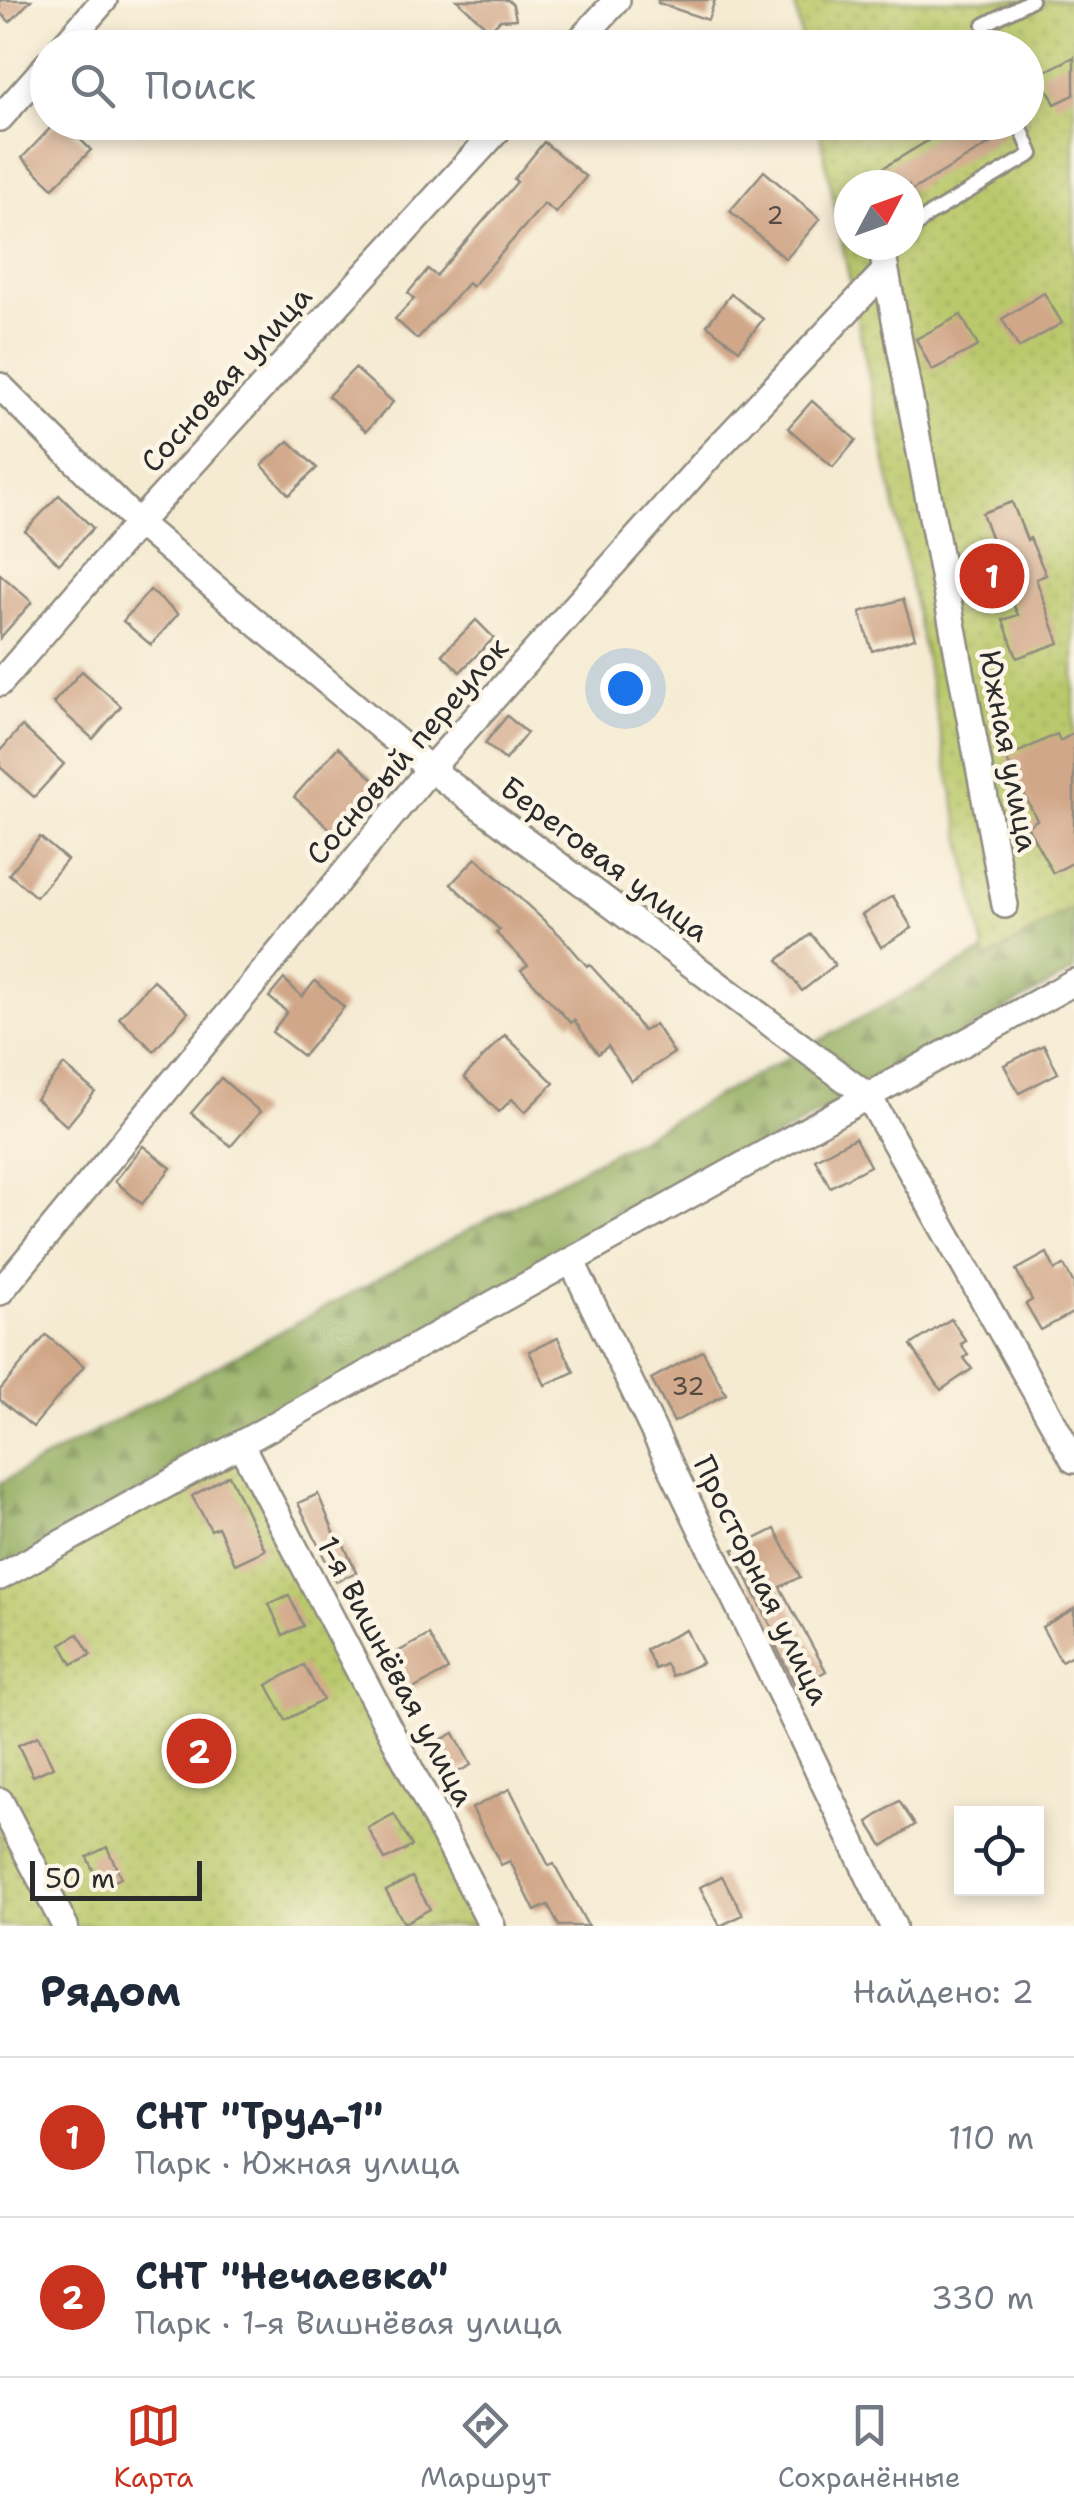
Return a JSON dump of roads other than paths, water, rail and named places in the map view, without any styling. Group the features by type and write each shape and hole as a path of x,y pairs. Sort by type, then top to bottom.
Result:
{"street":[{"path":"78,30 104,0"},
{"path":"590,30 617,0"},
{"path":"0,118 30,84"},
{"name":"Сосновая улица","path":"0,683 138,523 488,140"},
{"name":"Сосновый переулок","path":"0,1292 430,770 885,260"},
{"name":"Южная улица","path":"889,260 1005,905"},
{"name":"Береговая улица","path":"0,386 138,523 430,770 869,1097 1074,1460"},
{"path":"0,1577 1074,982"},
{"name":"Просторная улица","path":"572,1262 893,1926"},
{"name":"1-я Вишнёвая улица","path":"241,1445 492,1926"},
{"path":"0,1801 65,1926"}],"lane":[{"path":"985,30 984,25 1031,0"},
{"path":"924,220 1032,154 1026,140"}],"place":[{"name":"СНТ \"Труд-1\"","path":"992,576"},
{"name":"СНТ \"Нечаевка\"","path":"199,1751"}]}
